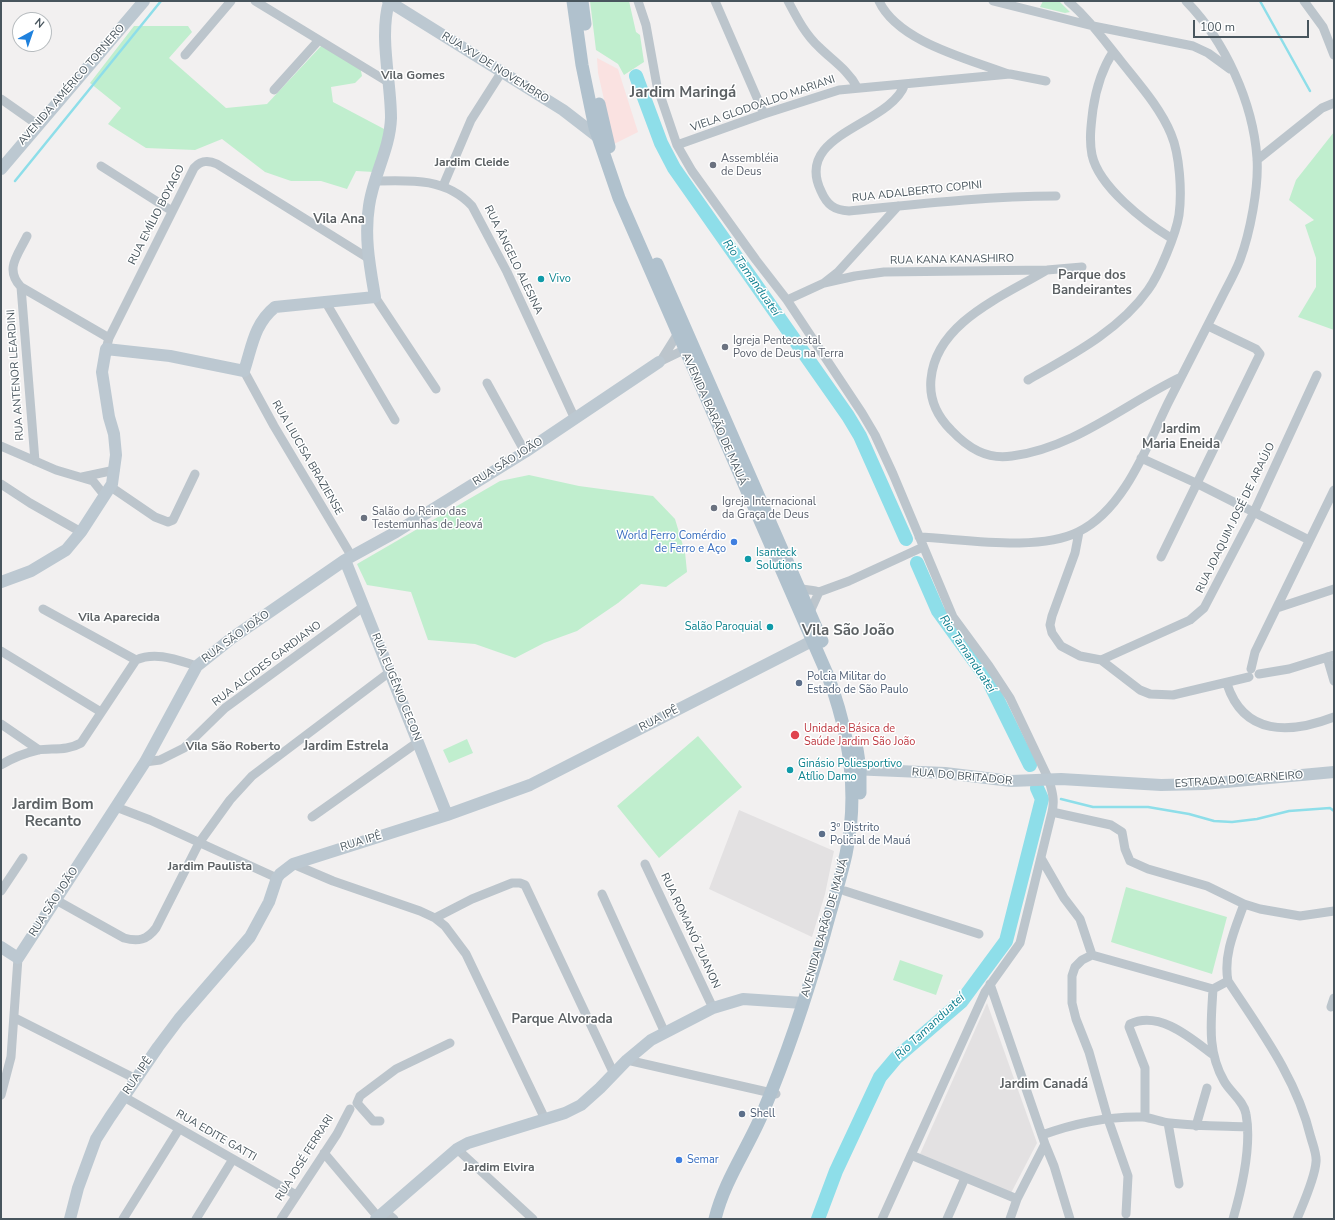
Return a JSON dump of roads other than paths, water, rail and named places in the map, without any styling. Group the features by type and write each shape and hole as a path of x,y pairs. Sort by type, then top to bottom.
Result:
{"main road":[{"name":"AVENIDA BARÃO DE MAUÁ","path":"573,1 582,65 598,137 619,198 677,335 688,347 810,612 834,670 848,711 855,769 857,833 845,891 807,1003"},
{"name":"AVENIDA BARÃO DE MAUÁ","path":"582,1 590,62 610,149 688,347 836,697 855,769 846,852 798,1043 732,1191 723,1219"},
{"path":"812,641 821,650 831,669 834,670"},
{"name":"AVENIDA BARÃO DE MAUÁ","path":"715,1219 723,1194 774,1094"}],"street":[{"name":"AVENIDA AMÉRICO TORNERO","path":"1,169 144,1"},
{"path":"185,55 230,1"},
{"path":"255,1 388,82"},
{"path":"389,1 386,26 390,128 369,206 368,258 375,297 436,390"},
{"name":"RUA XV DE NOVEMBRO","path":"389,1 501,73 563,110 598,137"},
{"path":"638,1 646,25 657,86 677,145 692,170 756,260 787,300 875,435 953,617 989,666 1010,698 1049,780 1054,803 1020,943 1010,959 990,984 977,1009 949,1075 882,1219"},
{"path":"715,1 764,114"},
{"path":"788,1 797,19 811,39 846,73 857,87"},
{"path":"879,1 896,22 930,45 1010,74 1046,81"},
{"path":"993,1 1093,26 1193,46 1208,53 1234,73"},
{"path":"1028,380 1107,331 1148,291 1157,275 1179,216 1180,193 1178,162 1172,135 1159,112 1093,26 1068,1"},
{"path":"919,537 986,542 1037,542 1063,539 1093,524 1111,506 1141,458 1208,326 1239,261 1248,234 1257,160 1251,122 1234,73 1205,24 1186,1"},
{"path":"1304,1 1323,28 1334,55"},
{"path":"274,90 319,40"},
{"path":"1113,52 1104,67 1094,104 1090,135 1092,156 1099,173 1111,188 1154,227 1171,238"},
{"path":"443,186 472,120 501,73"},
{"name":"VIELA GLODOALDO MARIANI","path":"677,145 764,114 839,90 857,87 1010,74"},
{"name":"RUA ADALBERTO COPINI","path":"905,84 901,94 893,103 835,140 824,150 817,160 815,169 821,191 832,208 849,211 986,198 1056,196"},
{"path":"1,99 38,125"},
{"path":"1257,160 1322,108 1334,103"},
{"name":"RUA EMÍLIO BOYAGO","path":"107,343 194,168 201,162 210,161 239,177 368,258"},
{"path":"101,166 172,211"},
{"name":"RUA ÂNGELO ALESINA","path":"376,181 408,180 443,186 464,197 472,206 507,272 575,419"},
{"path":"787,300 824,283 842,268 898,206"},
{"path":"27,236 13,264 12,272 16,281 21,287 107,343 244,371 258,327 267,313 274,307 282,305 375,297"},
{"name":"RUA KANA KANASHIRO","path":"824,283 855,276 884,272 1047,270 1082,267"},
{"path":"1047,270 979,310 948,336 939,349 932,370 932,399 946,425 960,440 987,456 1011,456 1044,450 1075,436 1181,377"},
{"name":"RUA ANTENOR LEARDINI","path":"21,287 35,461"},
{"path":"325,301 395,420"},
{"path":"1160,558 1260,353 1254,348 1208,326"},
{"name":"RUA SÃO JOÃO","path":"659,362 669,350 677,335"},
{"path":"1,582 43,566 66,550 81,532 108,491 115,470 116,455 114,434 109,417 102,372 107,343"},
{"name":"RUA SÃO JOÃO","path":"18,958 145,762 197,666 232,638 349,559 524,452 659,362 688,347"},
{"name":"RUA LIUCISA BRAZIENSE","path":"244,371 349,559"},
{"name":"RUA JOAQUIM JOSÉ DE ARAÚJO","path":"1101,660 1190,620 1199,614 1209,602 1254,512 1317,375"},
{"path":"487,383 524,452"},
{"path":"1,446 56,470 93,481 155,517 168,522 172,520 195,474"},
{"path":"1141,458 1196,483 1309,540"},
{"path":"82,477 115,470"},
{"path":"1,484 30,503 81,532"},
{"path":"1253,673 1255,652 1334,490"},
{"path":"1079,532 1075,553 1050,625 1054,639 1061,646 1080,656 1101,660 1140,690 1150,694 1173,695 1227,684 1253,673 1289,669 1330,656 1334,681"},
{"path":"785,579 799,589 809,589 820,592 849,581 923,547"},
{"name":"RUA EUGÊNIO CECON","path":"349,559 363,607 391,671 447,815"},
{"path":"1277,608 1334,589"},
{"path":"810,612 820,592"},
{"name":"RUA ALCIDES GARDIANO","path":"145,762 160,760 184,748 225,708 363,607"},
{"path":"43,609 136,660"},
{"name":"RUA IPÊ","path":"70,1219 78,1188 96,1139 136,1079 179,1019 250,937 269,902 280,874 293,864 447,815 530,785 812,641"},
{"path":"1,651 101,712"},
{"path":"1,766 10,760 39,750 76,746 80,743 91,729 136,660 143,657 160,656 197,666"},
{"path":"56,900 124,938 133,941 147,938 156,928 199,843 230,800 252,776 391,671"},
{"path":"1227,684 1234,703 1242,712 1266,725 1281,729 1302,726 1334,717"},
{"path":"1,724 39,750"},
{"path":"312,817 418,742"},
{"name":"RUA DO BRITADOR","path":"855,769 945,773 1011,781 1049,780"},
{"name":"ESTRADA DO CARNEIRO","path":"1049,780 1161,785 1204,784 1334,772"},
{"path":"116,807 150,820 278,878"},
{"path":"1052,812 1111,825 1122,832 1125,849 1130,861 1207,886 1244,904 1260,909 1300,916 1334,911"},
{"path":"1,891 23,858"},
{"path":"1041,858 1064,898 1080,919 1092,955"},
{"path":"293,864 435,918 452,933 466,954 545,1119"},
{"name":"RUA ROMANÓ ZUANON","path":"645,864 713,1008"},
{"path":"435,918 472,899 512,883 520,883 525,885 614,1074"},
{"path":"845,891 979,934"},
{"path":"602,894 665,1033"},
{"path":"1244,904 1230,946 1226,971 1228,981 1273,1048 1291,1079 1306,1118 1317,1161 1305,1200 1297,1219"},
{"path":"1,947 18,958 15,1018 11,1057 1,1095"},
{"path":"1126,1214 1128,1176 1108,1118 1090,1052 1076,1019 1072,1003 1072,976 1075,967 1082,960 1092,955 1213,989 1228,981"},
{"path":"990,984 1043,1139 1054,1166 1070,1219"},
{"path":"1213,989 1211,1034 1212,1054 1224,1083 1242,1105 1246,1113 1247,1139 1241,1191 1233,1219"},
{"path":"380,1216 458,1149 478,1139 565,1113 581,1105 627,1060 651,1040 713,1008 743,999 807,1003"},
{"path":"15,1018 136,1079"},
{"path":"1145,1117 1145,1068 1129,1027 1130,1024 1152,1021 1167,1024 1212,1054"},
{"path":"380,1121 373,1121 357,1103 360,1096 396,1068 450,1042"},
{"path":"627,1060 774,1094"},
{"path":"1196,1126 1207,1088"},
{"name":"RUA EDITE GATTI","path":"124,1097 296,1195"},
{"name":"RUA JOSÉ FERRARI","path":"281,1219 324,1153 350,1109"},
{"path":"1013,1217 1017,1200 1043,1139 1071,1125 1108,1118 1145,1117 1168,1123 1196,1126 1246,1127"},
{"path":"1168,1123 1179,1184"},
{"path":"123,1219 179,1129"},
{"path":"458,1149 533,1219"},
{"path":"324,1153 380,1216 394,1219"},
{"path":"911,1155 1017,1200"},
{"path":"196,1219 233,1159"},
{"path":"946,1219 965,1178"}],"waterway":[{"path":"15,181 161,1"},
{"path":"1260,1 1310,91"},
{"name":"Rio Tamanduateí","path":"636,76 661,143 674,168 848,416 860,436 906,539"},
{"name":"Rio Tamanduateí","path":"917,563 938,611 988,680 1030,765"},
{"name":"Rio Tamanduateí","path":"818,1219 836,1171 880,1077 896,1058 961,1002 1006,941 1042,799 1037,788"},
{"path":"1061,799 1093,807 1148,807 1189,814 1214,821 1232,822 1257,819 1289,811 1330,808 1334,811"}],"place":[{"name":"Assembléia de Deus","path":"713,165"},
{"name":"Vivo","path":"541,279"},
{"name":"Igreja Pentecostal Povo de Deus na Terra","path":"725,347"},
{"name":"Igreja Internacional da Graça de Deus","path":"714,508"},
{"name":"Salão do Reino das Testemunhas de Jeová","path":"364,518"},
{"name":"World Ferro Comérdio de Ferro e Aço","path":"734,542"},
{"name":"Isanteck Solutions","path":"748,559"},
{"name":"Salão Paroquial","path":"770,627"},
{"name":"Polcia Militar do Estado de São Paulo","path":"799,683"},
{"name":"Unidade Básica de Saúde Jardim São João","path":"795,735"},
{"name":"Ginásio Poliesportivo Atílio Damo","path":"790,770"},
{"name":"3º Distrito Policial de Mauá","path":"822,834"},
{"name":"Shell","path":"742,1114"},
{"name":"Semar","path":"679,1160"}],"district":[{"name":"Vila Gomes","path":"413,76"},
{"name":"Jardim Maringá","path":"683,93"},
{"name":"Jardim Cleide","path":"472,163"},
{"name":"Vila Ana","path":"339,220"},
{"name":"Parque dos Bandeirantes","path":"1092,284"},
{"name":"Jardim Maria Eneida","path":"1181,438"},
{"name":"Vila Aparecida","path":"119,618"},
{"name":"Vila São João","path":"848,631"},
{"name":"Vila São Roberto","path":"233,747"},
{"name":"Jardim Estrela","path":"346,747"},
{"name":"Jardim Bom Recanto","path":"53,814"},
{"name":"Jardim Paulista","path":"210,867"},
{"name":"Parque Alvorada","path":"562,1020"},
{"name":"Jardim Canadá","path":"1044,1085"},
{"name":"Jardim Elvira","path":"499,1168"}]}
